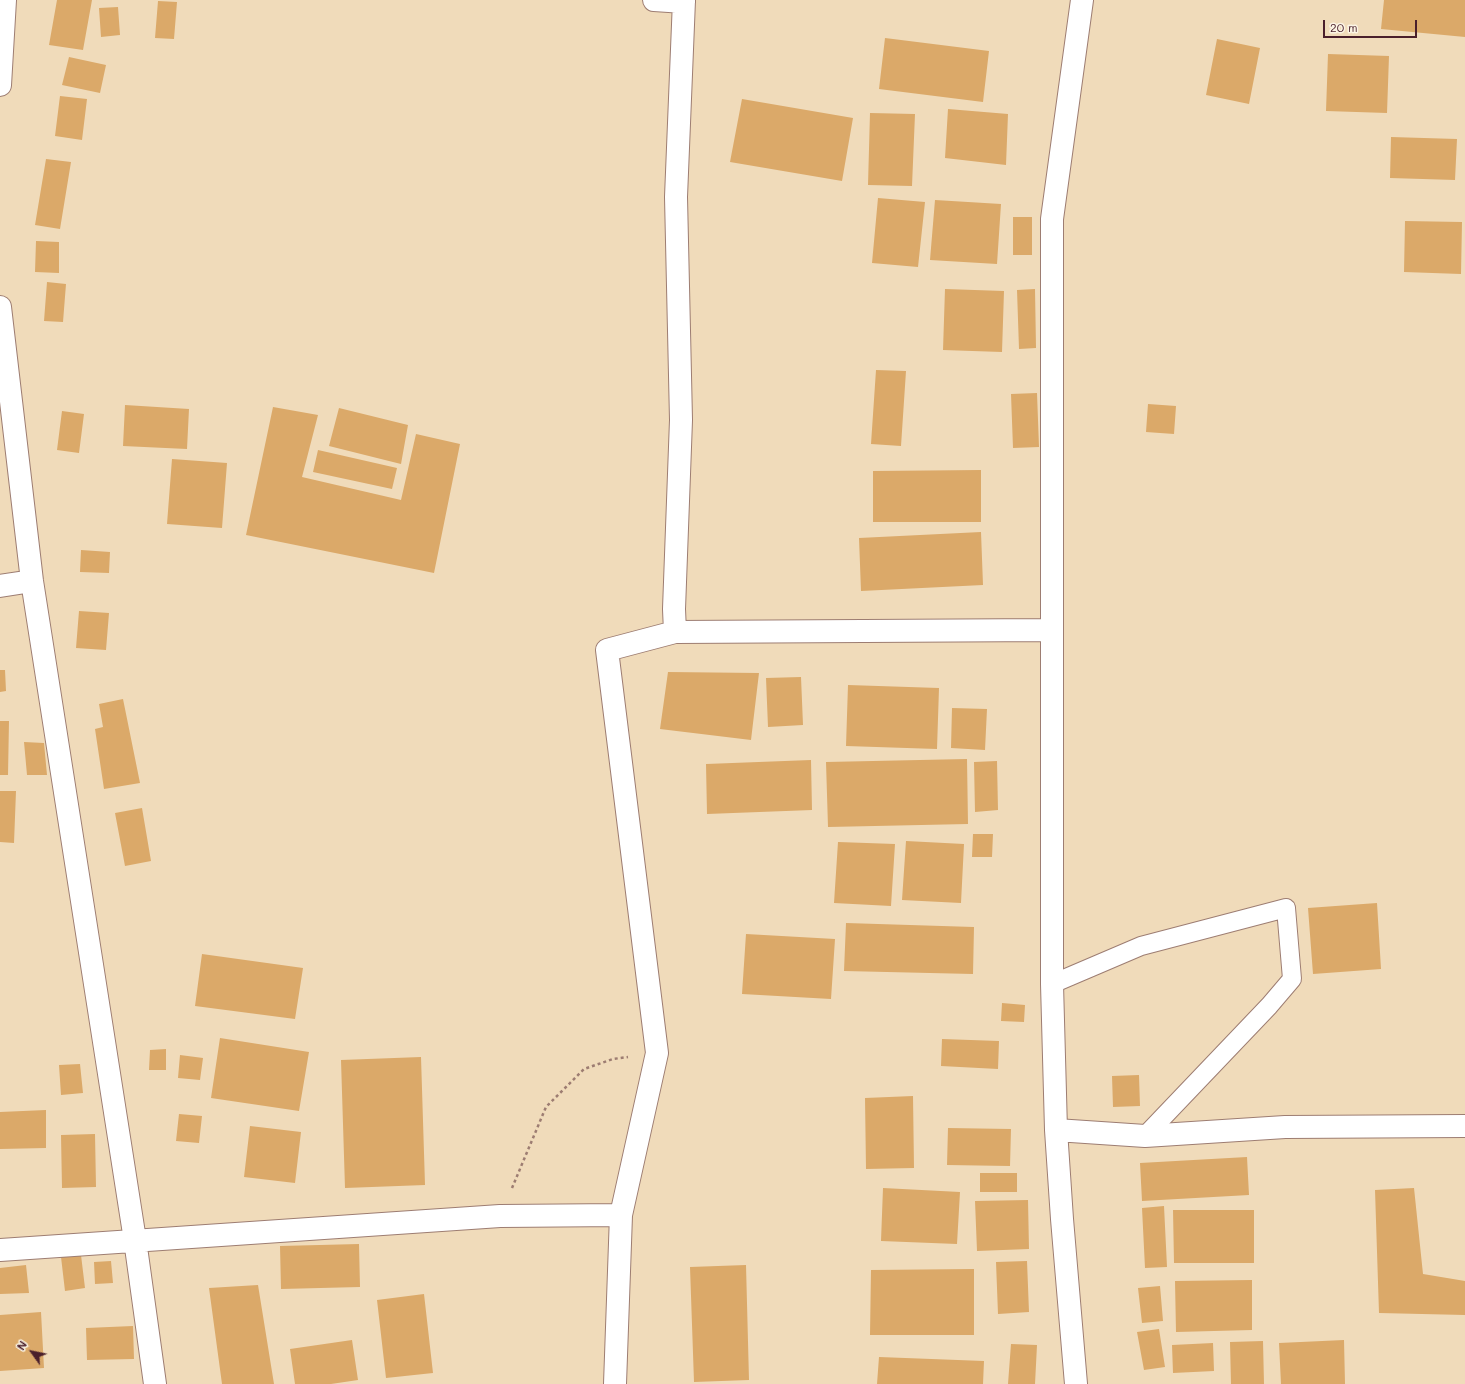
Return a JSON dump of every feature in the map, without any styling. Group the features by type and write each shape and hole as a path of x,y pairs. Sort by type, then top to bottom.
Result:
{"street":[{"path":"0,85 6,0"},
{"path":"654,0 684,1 676,197 681,420 674,609 675,632"},
{"path":"1076,1384 1056,1130 1052,984 1052,219 1082,0"},
{"path":"0,307 32,581 135,1240 154,1384"},
{"path":"0,586 32,581"},
{"path":"615,1384 621,1215 657,1053 607,650 675,632 1052,630"},
{"path":"1056,1130 1145,1136 1284,1127 1465,1126"},
{"path":"0,1250 500,1216 621,1215"}],"lane":[{"path":"1052,984 1141,946 1286,908 1292,978 1269,1006 1145,1136"}],"path":[{"path":"500,1216 546,1108 584,1070 614,1059 657,1053"}],"building":[{"path":"57,0 92,0 83,50 49,45"},
{"path":"1384,0 1465,0 1465,37 1381,29"},
{"path":"158,1 177,2 174,39 155,38"},
{"path":"118,7 120,35 101,37 99,8"},
{"path":"885,38 989,51 983,102 879,89"},
{"path":"1217,39 1260,48 1249,104 1206,95"},
{"path":"1328,54 1389,56 1387,113 1326,111"},
{"path":"69,57 106,65 100,93 62,85"},
{"path":"60,96 87,99 82,140 55,136"},
{"path":"742,99 853,118 842,181 730,162"},
{"path":"948,109 1008,114 1006,165 945,158"},
{"path":"870,113 915,114 912,186 868,185"},
{"path":"1391,137 1457,139 1455,180 1390,178"},
{"path":"46,159 71,162 60,229 35,225"},
{"path":"878,198 925,202 918,267 872,263"},
{"path":"935,200 1001,204 997,264 930,260"},
{"path":"1013,217 1032,217 1032,255 1013,255"},
{"path":"1405,221 1462,222 1461,274 1404,272"},
{"path":"36,241 59,242 59,273 35,272"},
{"path":"47,282 66,284 63,322 44,321"},
{"path":"945,289 1004,291 1002,352 943,350"},
{"path":"1035,289 1036,348 1019,349 1017,290"},
{"path":"876,370 906,371 901,446 871,444"},
{"path":"1037,393 1039,447 1013,448 1011,394"},
{"path":"1148,404 1176,406 1174,434 1146,432"},
{"path":"125,405 189,409 187,449 123,446"},
{"path":"273,407 318,415 302,477 401,500 416,434 460,444 434,573 246,535"},
{"path":"339,408 408,425 401,464 329,446"},
{"path":"62,411 84,414 79,453 57,450"},
{"path":"318,450 397,468 392,489 313,472"},
{"path":"172,459 227,463 222,528 167,524"},
{"path":"981,470 981,522 873,522 873,471"},
{"path":"981,532 983,585 861,591 859,538"},
{"path":"81,550 110,552 109,573 80,572"},
{"path":"79,611 109,613 106,650 76,648"},
{"path":"0,670 5,670 6,691 0,692"},
{"path":"668,672 759,673 751,740 660,729"},
{"path":"801,677 803,725 768,727 766,678"},
{"path":"848,685 939,688 937,749 846,746"},
{"path":"123,699 140,783 104,789 95,729 103,727 99,704"},
{"path":"952,708 987,709 985,750 951,748"},
{"path":"0,721 9,721 8,775 0,775"},
{"path":"24,742 44,743 47,775 27,775"},
{"path":"967,759 968,824 828,827 826,762"},
{"path":"811,760 812,810 707,814 706,764"},
{"path":"997,761 998,810 975,812 974,762"},
{"path":"0,791 16,791 14,843 0,842"},
{"path":"142,808 151,861 125,866 115,813"},
{"path":"973,834 993,834 992,857 972,857"},
{"path":"906,841 964,844 961,903 902,900"},
{"path":"838,842 895,844 891,906 834,903"},
{"path":"1377,903 1381,969 1313,974 1308,908"},
{"path":"846,923 974,927 973,974 844,971"},
{"path":"746,934 835,939 831,999 742,994"},
{"path":"202,954 303,968 295,1019 195,1006"},
{"path":"1002,1003 1025,1005 1024,1022 1001,1021"},
{"path":"220,1038 309,1052 299,1111 211,1098"},
{"path":"942,1039 999,1041 998,1069 941,1066"},
{"path":"166,1049 166,1070 149,1070 150,1050"},
{"path":"180,1055 203,1058 200,1080 178,1078"},
{"path":"421,1057 425,1185 345,1188 341,1060"},
{"path":"80,1064 83,1093 61,1095 59,1065"},
{"path":"1139,1075 1140,1106 1113,1107 1112,1076"},
{"path":"913,1096 914,1168 866,1169 865,1098"},
{"path":"46,1110 46,1148 0,1149 0,1112"},
{"path":"179,1114 202,1116 199,1143 176,1141"},
{"path":"250,1126 301,1132 295,1183 244,1177"},
{"path":"948,1128 1011,1129 1010,1166 947,1165"},
{"path":"95,1134 96,1187 62,1188 61,1135"},
{"path":"1247,1157 1249,1195 1142,1201 1140,1163"},
{"path":"980,1173 1017,1173 1017,1192 980,1192"},
{"path":"883,1188 960,1192 957,1244 881,1241"},
{"path":"1414,1188 1423,1274 1465,1281 1465,1315 1379,1313 1375,1190"},
{"path":"1028,1200 1029,1249 977,1251 975,1201"},
{"path":"1164,1206 1167,1267 1145,1268 1142,1208"},
{"path":"1173,1210 1254,1210 1254,1263 1174,1263"},
{"path":"359,1244 360,1287 281,1289 280,1246"},
{"path":"81,1255 85,1288 65,1291 61,1257"},
{"path":"111,1261 113,1283 95,1284 94,1262"},
{"path":"1027,1261 1029,1312 998,1314 996,1262"},
{"path":"26,1265 29,1293 0,1294 0,1268"},
{"path":"746,1265 749,1380 694,1382 690,1267"},
{"path":"974,1269 974,1335 870,1335 871,1270"},
{"path":"1252,1280 1252,1330 1176,1332 1175,1281"},
{"path":"258,1285 274,1384 222,1384 209,1288"},
{"path":"1160,1286 1163,1321 1142,1323 1138,1288"},
{"path":"424,1294 433,1373 386,1378 377,1300"},
{"path":"41,1312 44,1368 0,1371 0,1315"},
{"path":"133,1326 134,1359 87,1360 86,1328"},
{"path":"1159,1329 1165,1367 1144,1370 1137,1332"},
{"path":"352,1340 358,1380 331,1384 295,1384 290,1349"},
{"path":"1344,1340 1345,1384 1281,1384 1279,1343"},
{"path":"1263,1341 1264,1384 1231,1384 1230,1342"},
{"path":"1213,1343 1214,1371 1173,1373 1172,1345"},
{"path":"1011,1344 1037,1345 1035,1384 1008,1384"},
{"path":"879,1357 984,1361 983,1384 877,1384"}]}
